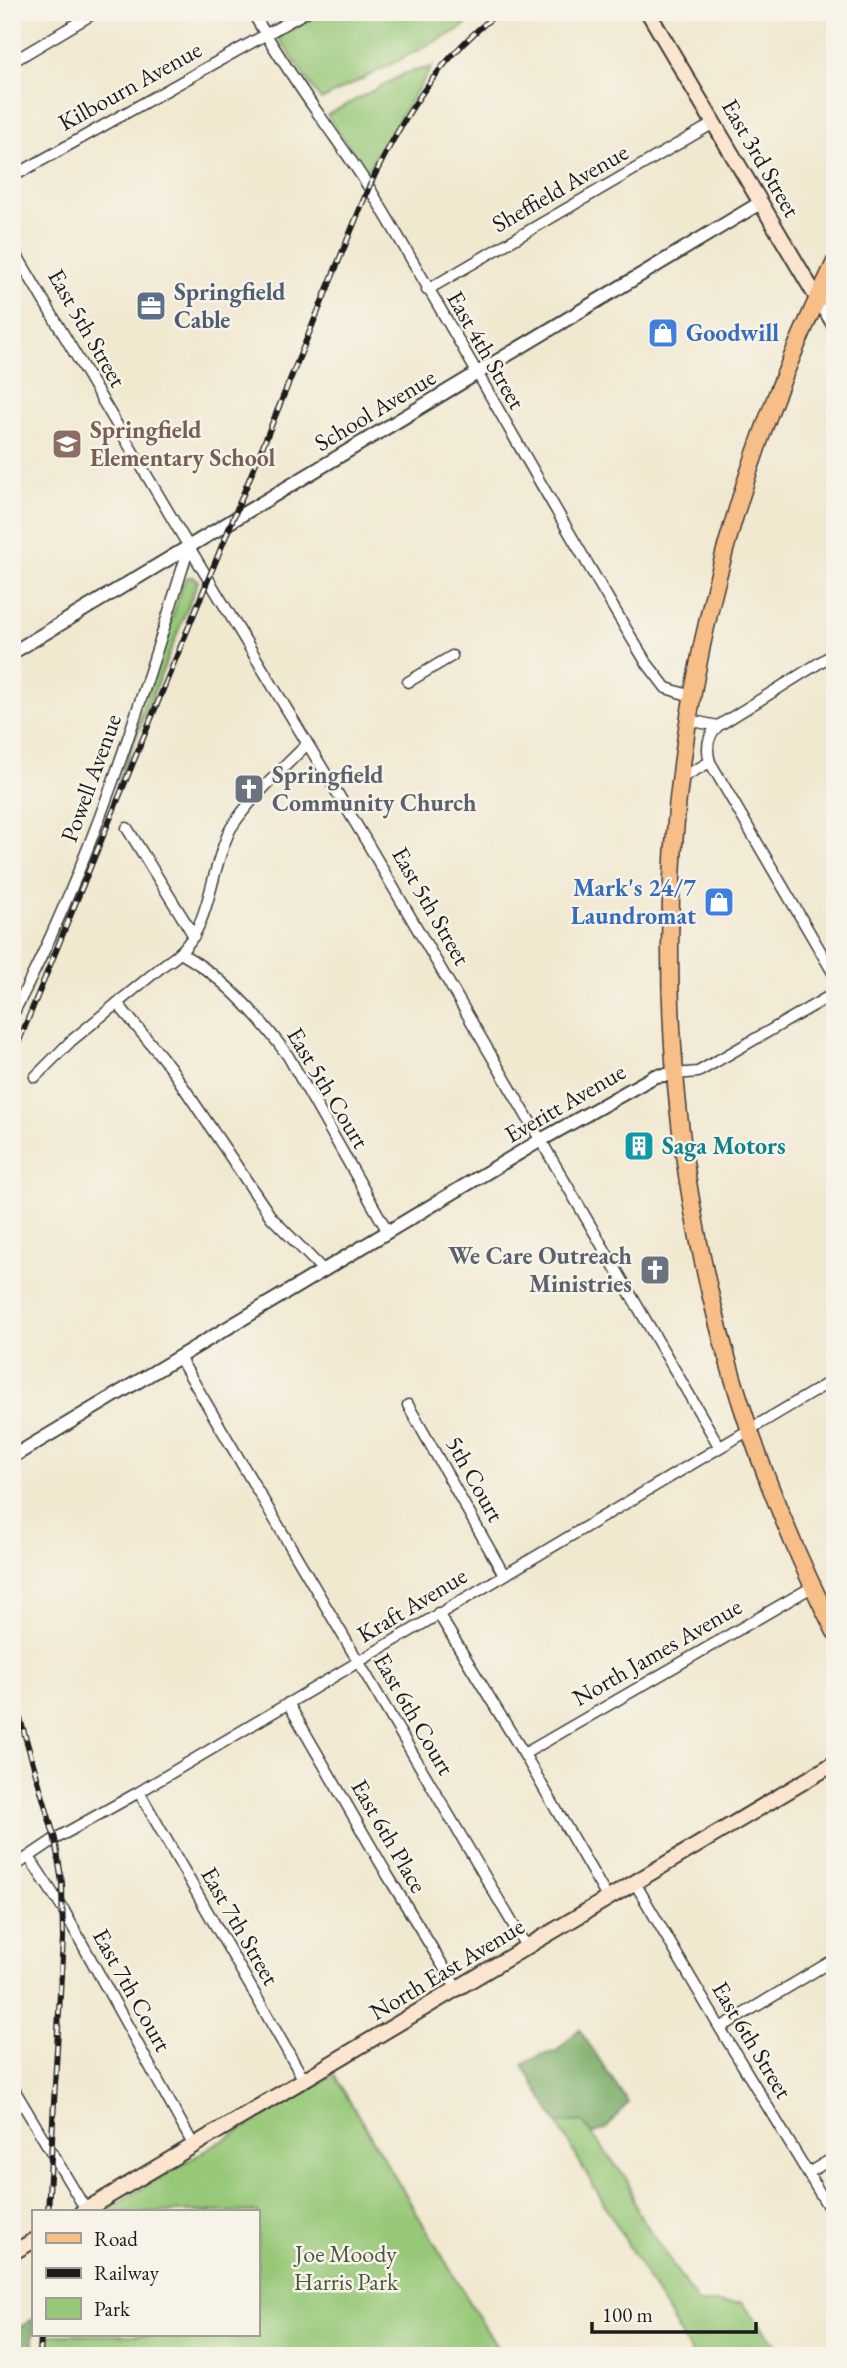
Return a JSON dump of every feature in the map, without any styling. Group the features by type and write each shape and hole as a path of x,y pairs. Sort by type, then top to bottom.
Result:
{"main road":[{"name":"East 3rd Street","path":"648,12 817,298"},
{"path":"835,262 776,393 745,478 712,594 691,696 680,779 672,866 669,961 675,1074 689,1191 729,1367 772,1493 812,1587 835,1632"},
{"name":"North East Avenue","path":"86,2210 835,1763"},
{"path":"12,2253 32,2242"}],"street":[{"path":"12,62 96,12"},
{"name":"East 4th Street","path":"252,12 369,187 515,443 646,662 666,688 691,696"},
{"name":"Kilbourn Avenue","path":"12,177 306,12"},
{"name":"Sheffield Avenue","path":"427,290 714,123"},
{"name":"School Avenue","path":"12,653 760,203"},
{"name":"East 5th Street","path":"12,247 719,1446"},
{"name":"East 3rd Street","path":"817,298 835,327"},
{"name":"Powell Avenue","path":"12,1016 34,974 86,852 136,716 189,547"},
{"path":"835,653 718,726 709,738 707,749 710,762 835,976"},
{"path":"408,682 452,656"},
{"path":"687,720 718,726"},
{"path":"35,1077 71,1041 165,964 182,954 202,923 212,878 230,830 251,803 307,744"},
{"path":"680,779 710,762"},
{"path":"127,828 194,936"},
{"name":"East 5th Court","path":"182,954 205,967 221,981 270,1031 288,1056 388,1232"},
{"name":"Everitt Avenue","path":"12,1457 541,1140 655,1076 698,1072 835,993"},
{"path":"117,1003 164,1059 271,1217 324,1271"},
{"name":"East 6th Court","path":"179,1357 527,1948"},
{"name":"Kraft Avenue","path":"12,1868 55,1839 139,1792 835,1379"},
{"name":"5th Court","path":"408,1405 504,1575"},
{"name":"North James Avenue","path":"524,1754 812,1587"},
{"path":"438,1613 608,1899"},
{"name":"East 6th Place","path":"288,1703 457,1989"},
{"name":"East 7th Street","path":"139,1792 304,2080"},
{"name":"East 7th Court","path":"29,1857 62,1909 194,2146"},
{"name":"East 6th Street","path":"635,1883 835,2218"},
{"path":"720,2028 835,1959"},
{"path":"12,2085 83,2210"},
{"path":"808,2174 835,2157"}],"green space":[{"path":"324,12 481,12 460,29 321,100 278,37"},
{"path":"432,67 366,172 327,115 406,73"},
{"path":"188,577 198,581 116,788 184,581"},
{"path":"579,2029 628,2103 606,2129 592,2134 582,2121 557,2123 523,2065 540,2055 556,2052"},
{"name":"Joe Moody Harris Park","path":"334,2075 502,2356 46,2356 48,2336 259,2336 259,2210 105,2210"},
{"path":"582,2121 627,2180 638,2212 698,2303 742,2303 786,2356 693,2356 557,2123"},
{"path":"32,2320 33,2356 12,2356 12,2332"}],"railway":[{"path":"12,1058 369,187 408,114 423,92 457,50 499,12"},
{"path":"12,1691 55,1839 62,1883 63,1939 48,2210"},
{"path":"40,2356 41,2336"}],"place":[{"name":"Springfield Cable","path":"151,306"},
{"name":"Goodwill","path":"663,333"},
{"name":"Springfield Elementary School","path":"67,444"},
{"name":"Springfield Community Church","path":"249,789"},
{"name":"Mark's 24/7 Laundromat","path":"719,902"},
{"name":"Saga Motors","path":"639,1146"},
{"name":"We Care Outreach Ministries","path":"655,1270"}]}
